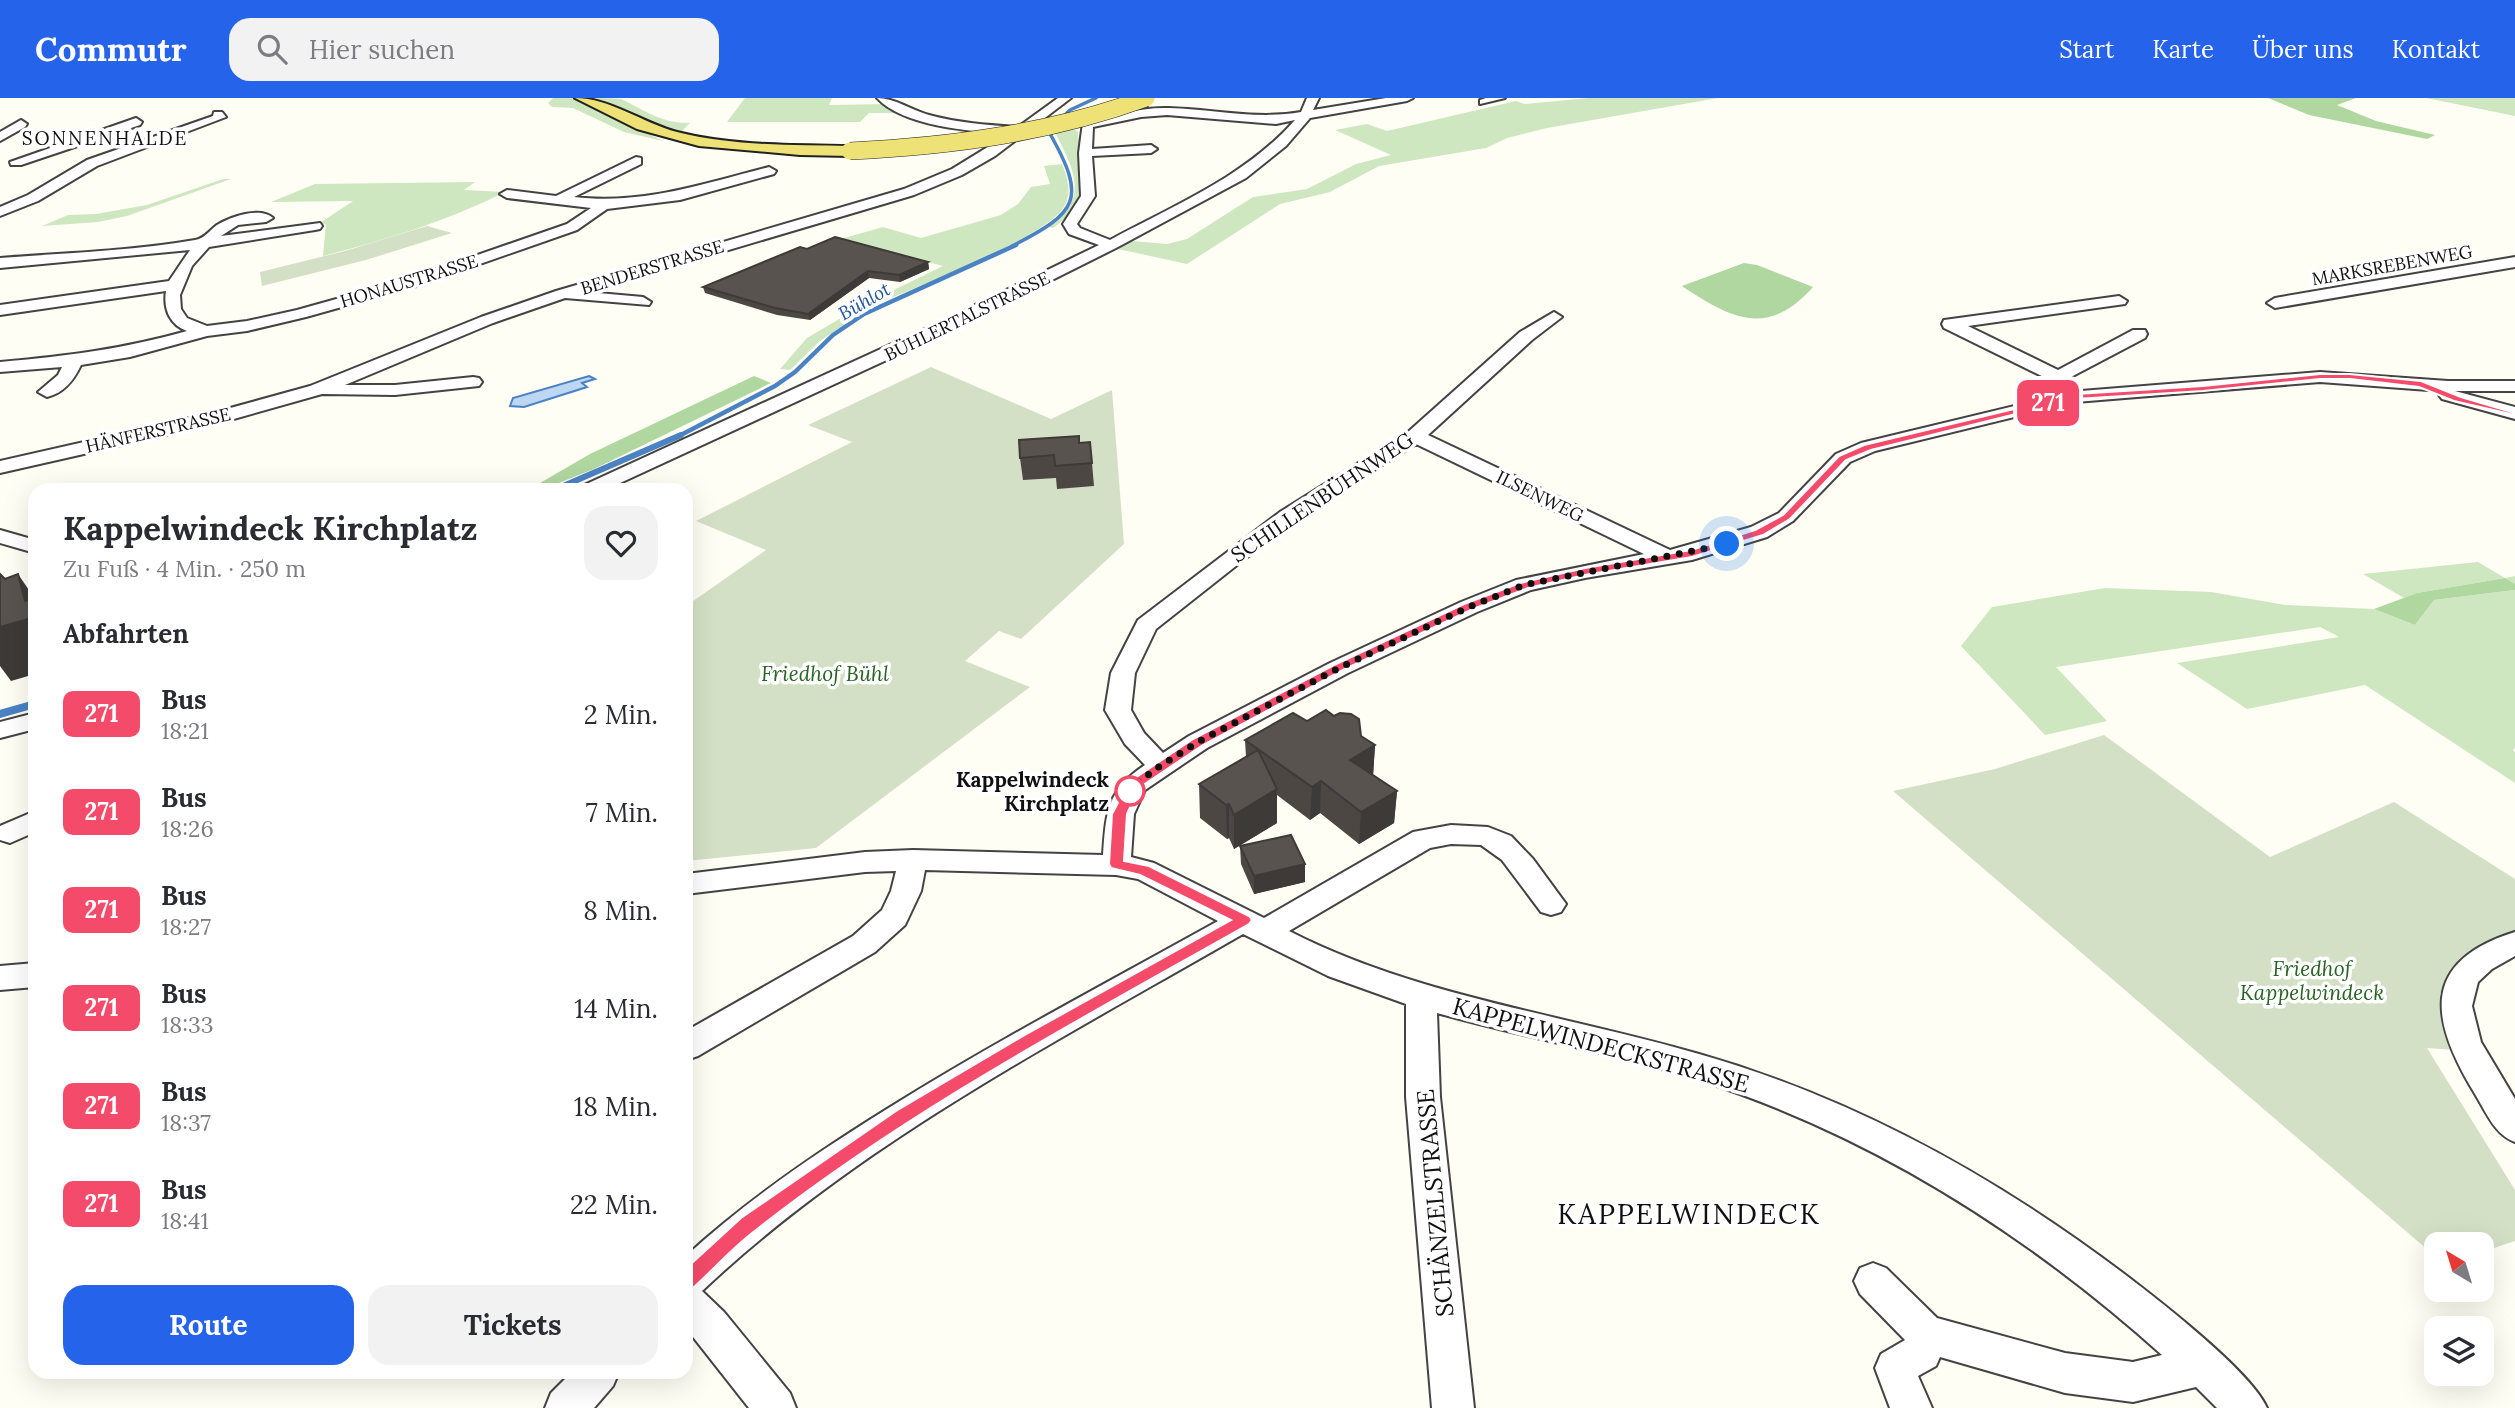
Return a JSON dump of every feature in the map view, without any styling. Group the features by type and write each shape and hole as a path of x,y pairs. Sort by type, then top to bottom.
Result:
{"main road":[{"path":"582,98 642,126 683,137 743,147 850,151 947,145 1013,136 1091,118 1146,98"}],"street":[{"path":"883,98 908,111 948,123 1020,131"},
{"path":"1040,98 1034,108 1053,115 1084,118 1088,123 1085,153 1088,196 1070,224 1074,231 1111,245"},
{"name":"BENDERSTRASSE","path":"316,390 500,315 562,293 909,192 957,172 991,153 1020,131 1053,115 1065,98"},
{"path":"1485,102 1499,98"},
{"path":"1088,123 1160,111 1264,120 1309,108 1338,111 1399,99"},
{"name":"BÜHLERTALSTRASSE","path":"605,483 814,389 1111,245 1241,175 1282,143 1309,108"},
{"path":"0,212 39,195 111,155 188,130 220,117 218,115"},
{"path":"16,162 136,122"},
{"path":"0,136 21,124"},
{"path":"1085,153 1151,149"},
{"path":"0,158 49,167 84,168"},
{"path":"559,199 636,161"},
{"name":"HONAUSTRASSE","path":"507,194 603,205 680,196 769,171"},
{"name":"HONAUSTRASSE","path":"0,367 74,361 141,349 206,331 288,317 414,282 582,223 603,205"},
{"path":"206,331 187,326 179,319 173,302 174,285 202,245 234,221 266,218"},
{"path":"0,262 76,258 202,245 315,226"},
{"name":"MARKSREBENWEG","path":"2275,303 2515,262"},
{"path":"0,310 174,285"},
{"path":"562,293 643,302"},
{"path":"2076,397 2058,377 1950,324 2119,301"},
{"name":"SCHILLENBÜHNWEG","path":"1160,766 1134,738 1118,710 1120,682 1146,625 1279,522 1415,436 1525,336 1554,317"},
{"path":"2058,377 2139,334"},
{"path":"47,392 66,378 74,361"},
{"path":"1116,864 1120,814 1134,785 1198,742 1339,668 1469,607 1524,585 1716,547 1759,532 1786,517 1843,458 1868,447 2076,397 2320,377 2421,384 2515,386"},
{"path":"316,390 395,390 473,382"},
{"path":"2421,384 2458,399 2515,412"},
{"name":"HÄNFERSTRASSE","path":"0,467 216,418 316,390"},
{"name":"ILSENWEG","path":"1415,436 1665,556"},
{"path":"0,537 28,545"},
{"path":"0,730 28,723"},
{"path":"10,833 28,824"},
{"path":"693,1275 748,1224 902,1116 1029,1040 1423,839 1446,834 1484,834 1503,842 1551,904"},
{"path":"693,1043 864,944 894,917 906,891 914,860"},
{"name":"KAPPELWINDECKSTRASSE","path":"693,883 805,868 914,860 1116,864 1144,870 1315,957 1366,979 1423,997 1592,1037 1748,1083 1831,1116 1922,1158 1995,1202 2074,1257 2204,1365 2246,1408"},
{"name":"KAPPELWINDECKSTRASSE","path":"693,900 778,883 805,868"},
{"path":"2515,943 2485,957 2470,969 2458,989 2458,1020 2475,1063 2515,1127"},
{"path":"0,978 28,976"},
{"name":"SCHÄNZELSTRASSE","path":"1423,997 1423,1097 1453,1408"},
{"path":"1873,1281 1926,1334 2066,1373 2133,1381 2204,1365"},
{"path":"693,1309 710,1325 775,1408"},
{"path":"1911,1408 1895,1368 1922,1352 1926,1334"},
{"path":"566,1408 593,1379"}],"green space":[{"path":"553,98 577,98 663,141 624,132 573,108 552,107 548,103"},
{"path":"592,98 621,99 661,119 690,123 681,132 724,140 828,147 909,145 992,137 908,146 866,149 780,149 738,145 696,138 656,127"},
{"path":"745,98 832,98 829,105 886,104 908,113 869,113 860,122 727,122"},
{"path":"1589,98 1718,98 1547,128 1507,138 1486,148 1379,166 1330,192 1280,204 1187,264 1118,249 1132,241 1167,244 1187,239 1253,197 1307,189 1356,164 1391,155 1335,130 1367,124 1387,131 1516,101 1525,104"},
{"path":"2268,98 2356,98 2337,105 2376,121 2435,135 2427,139 2309,115"},
{"path":"2426,98 2515,98 2515,116"},
{"path":"1067,128 1078,131 1081,185 1074,207 1053,228 1048,227 1062,216 1074,194 1072,170 1054,130"},
{"path":"1062,164 1068,189 1065,205 1035,231 979,260 877,304 869,302 943,266 841,239 883,227 921,238 1001,215 1018,204 1031,187 1050,184 1044,166"},
{"path":"223,179 231,179 127,216 98,222 42,226 68,215 96,214 147,205"},
{"path":"475,182 464,190 505,192 416,229 323,256 326,224 317,225 353,201 271,202 315,184"},
{"path":"427,226 452,233 366,260 262,286 260,272 345,251"},
{"path":"1744,263 1757,265 1813,287 1780,313 1765,318 1749,318 1717,307 1682,286"},
{"path":"858,308 866,310 820,341 790,370 780,369 807,338"},
{"name":"Friedhof Bühl","path":"931,367 1051,419 1112,390 1124,544 1021,639 999,631 965,661 1030,687 816,848 693,860 693,601 766,550 696,521 852,442 808,425"},
{"path":"754,376 771,383 594,469 559,483 540,483 590,454"},
{"path":"2478,562 2505,578 2417,593 2404,598 2363,574"},
{"path":"2515,576 2515,584 2505,578"},
{"path":"2505,578 2515,584 2515,590 2434,600 2415,625 2374,609 2417,593"},
{"path":"2105,588 2211,592 2285,605 2374,609 2415,625 2434,600 2515,590 2515,783 2365,685 2247,709 2177,663 2339,637 2320,627 2056,667 2107,721 2045,735 1961,646 1992,607"},
{"name":"Friedhof Kappelwindeck","path":"2104,735 2270,857 2394,802 2515,879 2515,935 2463,963 2440,994 2455,1050 2427,1048 2515,1190 2515,1241 2494,1248 2494,1232 2424,1232 2424,1247 1893,791 1995,769"}],"water":[{"path":"589,376 595,379 582,383 587,387 524,407 510,406 513,398"}],"building":[{"path":"835,237 928,262 899,275 868,271 808,314 775,308 703,287 800,247 807,249"},
{"path":"1079,436 1079,443 1090,442 1092,463 1055,466 1054,455 1020,458 1019,440"},
{"path":"0,574 5,579 18,574 25,601 28,600 28,619 0,627"},
{"path":"1326,710 1334,716 1340,713 1351,714 1359,719 1361,736 1375,745 1350,760 1397,791 1361,812 1321,781 1312,787 1245,740 1293,713 1307,721"},
{"path":"1258,750 1277,789 1234,815 1229,804 1226,805 1199,784"},
{"path":"1291,835 1305,864 1254,876 1240,846"}],"waterway":[{"name":"Bühlot","path":"1061,119 1070,110 1096,98"},
{"name":"Bühlot","path":"1012,246 1051,223 1063,213 1070,201 1072,189 1069,173 1049,132 1053,128"},
{"name":"Bühlot","path":"680,435 775,386 795,372 833,335 864,314 1016,245"},
{"name":"Bühlot","path":"570,483 680,435"},
{"name":"Bühlot","path":"0,714 28,706"}],"bus line":[{"name":"271","path":"693,1275 748,1224 902,1116 1029,1040 1244,920 1144,870 1116,864 1120,814 1124,801 1134,785 1198,742 1339,668 1469,607 1524,585 1585,571 1692,553 1759,532 1786,517 1843,458 1868,447 2076,397 2320,377 2350,377 2421,384 2458,399 2515,413"}],"place":[{"name":"Kappelwindeck Kirchplatz","path":"1130,791"}],"district":[{"name":"SONNENHALDE","path":"105,138"},
{"name":"KAPPELWINDECK","path":"1689,1214"}],"route":[{"path":"1130,791 1160,766 1198,742 1339,668 1469,607 1524,585 1727,544"}]}
